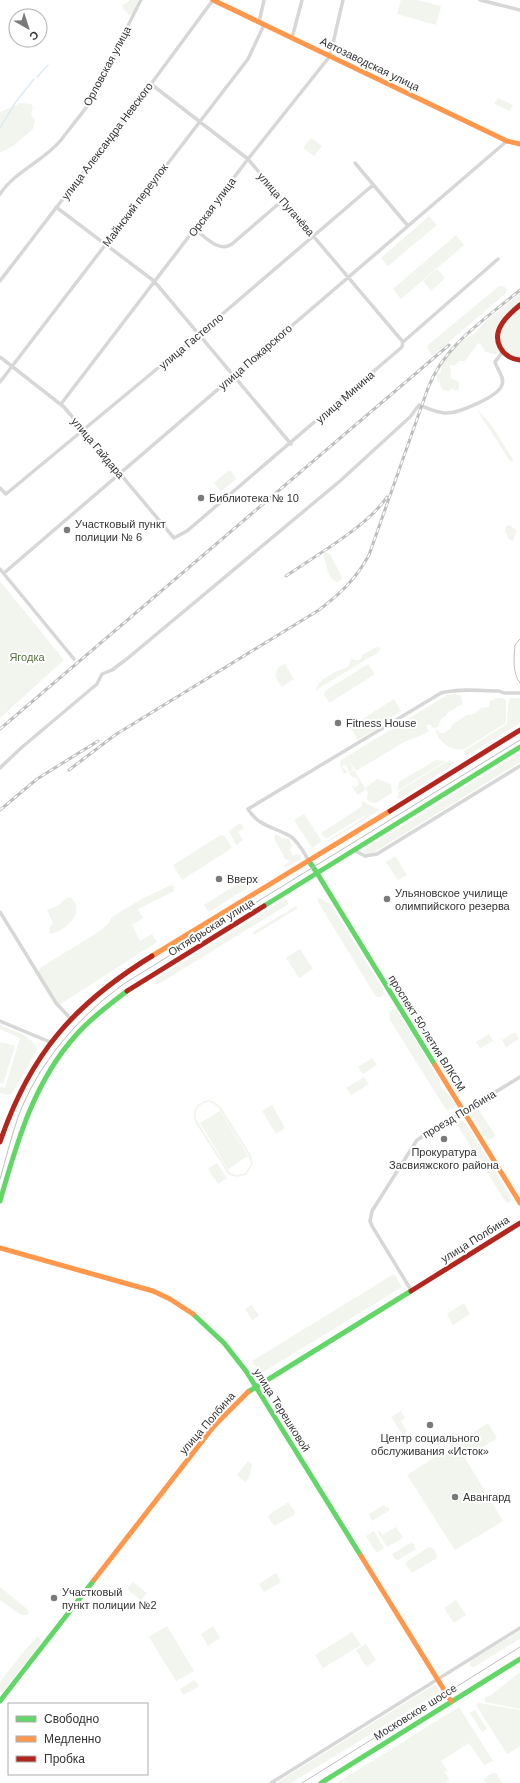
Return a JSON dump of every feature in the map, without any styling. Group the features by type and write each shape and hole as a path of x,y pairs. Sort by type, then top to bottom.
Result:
{"street":[{"name":"Орловская улица","path":"0,194 25,169 57,144 83,112 102,81 141,0"},
{"name":"Автозаводская улица","path":"213,0 507,141 520,144"},
{"name":"улица Александра Невского","path":"0,281 151,84 213,0"},
{"path":"259,22 264,0"},
{"path":"292,38 302,0"},
{"name":"Орская улица","path":"61,404 248,159 330,56 343,0"},
{"path":"480,0 520,10"},
{"name":"Майнский переулок","path":"0,382 248,59 264,25"},
{"name":"улица Пугачёва","path":"151,84 248,159 403,342"},
{"name":"улица Пожарского","path":"4,573 507,141"},
{"path":"355,163 408,226"},
{"name":"улица Гастелло","path":"0,488 6,494 84,431 373,185"},
{"path":"195,229 218,246 227,247 283,200"},
{"path":"56,208 154,281 291,444"},
{"name":"улица Минина","path":"187,531 291,444 402,347 403,342 498,259"},
{"path":"520,305 504,319 497,331 497,340 503,351 510,357 520,360"},
{"path":"0,768 26,743 97,684 102,674 112,670 122,662 340,481 410,418 419,404 440,413 450,413 479,403 498,390 502,385 502,379 495,362 503,351"},
{"name":"улица Гайдара","path":"0,357 61,404 174,538 187,531"},
{"path":"0,569 74,659"},
{"path":"309,861 296,841 253,818 248,809 441,693 467,691 499,691 504,693 520,693"},
{"name":"Октябрьская улица","path":"0,1142 7,1117 22,1085 50,1042 70,1018 94,996 123,974 520,730"},
{"name":"Октябрьская улица","path":"0,1201 22,1127 32,1102 54,1063 76,1033 99,1011 128,990 520,747"},
{"path":"354,850 360,855 365,856 377,854 520,766"},
{"name":"проспект 50-летия ВЛКСМ","path":"309,861 520,1203"},
{"path":"0,912 56,1003 70,1018"},
{"path":"0,1021 50,1042"},
{"name":"проезд Полбина","path":"411,1290 370,1221 372,1211 413,1144 420,1138 520,1077"},
{"name":"улица Полбина","path":"0,1701 214,1426 256,1386 520,1223"},
{"name":"улица Терешковой","path":"0,1248 141,1287 169,1298 193,1313 210,1327 256,1386 451,1701"},
{"path":"271,1783 520,1628"},
{"name":"Московское шоссе","path":"321,1783 520,1659"}],"green space":[{"path":"131,0 138,0 133,12 129,16 123,9 123,5"},
{"path":"401,0 417,0 441,6 436,25 397,14"},
{"path":"498,98 513,105 510,111 494,104"},
{"path":"21,103 31,104 33,107 31,115 35,120 33,129 14,145 0,153 0,112"},
{"path":"311,138 322,146 314,156 303,148"},
{"path":"429,216 437,225 388,266 381,258"},
{"path":"456,235 464,245 401,299 393,289"},
{"path":"437,269 445,278 431,291 423,281"},
{"path":"499,286 504,286 507,290 505,294 432,356 427,347 429,344"},
{"path":"520,293 520,358 511,355 503,349 499,343 499,353 495,354 486,352 478,343 465,361 459,361 454,366 450,364 451,378 459,382 459,389 455,391 453,388 449,391 443,390 435,375 441,372 447,356 456,346 474,334","holes":["518,309 502,326 498,337 497,331 508,317"]},
{"path":"477,410 492,426 514,461 510,461"},
{"path":"228,471 231,471 236,479 221,492 214,483"},
{"path":"510,525 517,531 513,541 509,539 505,531 506,526"},
{"path":"325,552 330,554 342,577 342,579 338,582 334,581 329,575 323,555"},
{"name":"Ягодка","path":"0,581 64,660 0,718"},
{"path":"377,647 381,649 377,653 316,690 325,679 348,667 351,659 359,660 361,659 362,655"},
{"path":"285,664 294,679 282,687 277,680 276,674 278,668"},
{"path":"368,664 375,674 329,702 324,695 325,691"},
{"path":"450,694 461,695 462,704 446,714 446,716 441,719 438,727 433,728 430,724 426,726 429,732 404,742 356,771 348,759 353,769 349,772 346,764 342,767 348,772 344,774 340,764 341,760"},
{"path":"497,698 506,700 506,723 466,748 451,748 439,738 436,729 440,733 444,733 450,729 453,724 467,715 474,714 481,708 489,707 490,701"},
{"path":"510,698 520,698 520,723 471,753 464,754 464,751 507,724 508,704"},
{"path":"394,699 401,711 386,720 386,723 358,740 350,727"},
{"path":"520,753 520,762 373,853 368,854 362,851"},
{"path":"436,760 446,761 397,791 399,782"},
{"path":"453,761 455,763 452,766 399,799 397,798 399,791 446,762"},
{"path":"354,770 365,788 377,779 391,784 392,793 376,803 369,802 367,799 368,792 366,789 358,795 351,785 356,787 359,785 357,778 351,776 349,773"},
{"path":"362,801 380,810 328,842 327,841 365,817 365,815 326,839 321,833 362,806"},
{"path":"304,814 322,841 312,848 294,820"},
{"path":"240,823 244,828 238,832 243,840 236,845 229,831"},
{"path":"276,834 282,838 289,839 292,846 290,850 293,856 296,854 300,855 301,859 285,868 284,866 290,861 284,858 277,845 274,836"},
{"path":"221,835 225,836 232,848 182,880 173,865"},
{"path":"395,856 407,875 398,880 386,862"},
{"path":"237,884 250,886 209,912 204,905"},
{"path":"171,885 175,887 173,892 138,909 143,918 132,925 140,941 152,934 157,942 59,1005 38,973 40,968 100,931 115,915 142,899"},
{"path":"68,898 71,898 75,903 77,909 76,914 68,925 50,934 49,929 53,923 47,910 59,905"},
{"path":"320,898 331,905 383,989 384,994 381,997 377,997 375,995 318,902 317,899"},
{"path":"285,899 289,902 287,905 160,983 156,982 157,978"},
{"path":"296,906 298,908 254,935 253,932"},
{"path":"300,949 313,969 299,978 286,958"},
{"path":"394,1009 397,1010 440,1081 440,1085 456,1104 456,1106 448,1111 390,1020 389,1012"},
{"path":"0,1025 30,1039 37,1050 11,1095 0,1093 0,1087 5,1088 20,1038 0,1029"},
{"path":"515,1032 519,1039 506,1047 502,1040"},
{"path":"489,1034 493,1041 480,1048 476,1042"},
{"path":"0,1042 15,1046 3,1084 0,1083"},
{"path":"372,1058 377,1065 363,1074 358,1067"},
{"path":"364,1077 369,1084 351,1095 346,1088"},
{"path":"204,1101 213,1101 220,1106 251,1155 253,1164 246,1175 237,1177 229,1175 195,1122 194,1111 198,1105","holes":["204,1103 212,1103 218,1107 249,1156 251,1164 245,1173 237,1175 230,1173 197,1121 197,1109"]},
{"path":"272,1105 285,1128 276,1134 262,1111"},
{"path":"476,1108 479,1110 495,1135 494,1138 488,1140 486,1139 471,1114"},
{"path":"220,1111 248,1156 228,1169 200,1123"},
{"path":"460,1119 465,1122 511,1197 511,1202 508,1203 505,1201 458,1126 457,1122"},
{"path":"217,1163 227,1178 218,1184 208,1169"},
{"path":"509,1215 513,1221 495,1232 490,1231 489,1228"},
{"path":"394,1274 402,1287 260,1374 252,1361"},
{"path":"464,1303 470,1314 453,1325 447,1314"},
{"path":"252,1305 259,1316 252,1320 245,1309"},
{"path":"401,1411 405,1418 401,1421 407,1432 403,1435 391,1417"},
{"name":"Авангард","path":"488,1423 497,1438 465,1458 503,1521 455,1550 407,1475"},
{"path":"248,1461 252,1464 249,1478 245,1482 237,1475"},
{"path":"289,1503 295,1512 294,1515 274,1526 268,1517 269,1515"},
{"path":"384,1505 390,1510 372,1521 369,1514"},
{"path":"396,1527 403,1538 387,1547 378,1532 380,1531 382,1535"},
{"path":"374,1531 384,1548 377,1553 366,1536"},
{"path":"412,1542 416,1549 398,1560 395,1559 392,1554"},
{"path":"429,1547 433,1548 437,1558 414,1572 411,1572 406,1565 406,1562"},
{"path":"276,1573 281,1582 264,1592 259,1584"},
{"path":"133,1582 147,1593 141,1600 127,1589"},
{"path":"0,1587 27,1609 29,1613 27,1615 21,1615 0,1600"},
{"path":"456,1600 466,1615 454,1623 444,1608"},
{"path":"167,1626 194,1671 176,1681 149,1637"},
{"path":"213,1626 220,1638 208,1646 201,1634"},
{"path":"520,1631 520,1639 474,1667 470,1666 472,1660"},
{"path":"352,1632 361,1645 323,1668 315,1655"},
{"path":"38,1636 41,1640 40,1644 2,1693 0,1691 0,1682"},
{"path":"366,1644 376,1660 366,1667 356,1650"},
{"path":"520,1672 520,1709 485,1702 485,1698"},
{"path":"194,1680 198,1684 198,1687 183,1695 180,1689"},
{"path":"434,1685 438,1687 439,1692 291,1783 276,1783"},
{"path":"479,1703 520,1710 520,1746 507,1754 476,1705"},
{"path":"459,1707 493,1761 484,1765 469,1743 441,1761 447,1770 444,1772 450,1780 445,1783 337,1783"},
{"path":"475,1710 487,1729 482,1732 470,1713"},
{"path":"493,1773 497,1774 502,1783 486,1783 483,1779"}],"waterway":[{"path":"37,77 48,65"},
{"path":"0,128 15,103 34,79"}],"tram line":[{"path":"520,639 515,645 514,660 517,679 520,683"},
{"path":"0,1179 18,1117 37,1078 62,1042 76,1026 108,996 125,983 520,740"},
{"path":"302,1783 520,1647"}],"railway":[{"path":"69,770 115,735 319,610 347,586 369,555 435,372 445,358 468,333 520,290"},
{"path":"0,729 449,345"},
{"path":"286,576 326,550 367,519 387,497"},
{"path":"0,810 37,779 98,741"}],"traffic: fast":[{"path":"264,906 520,747"},
{"path":"309,861 317,873"},
{"path":"317,873 435,1065"},
{"path":"0,1201 20,1135 38,1092 49,1072 62,1052 77,1034 101,1011 127,991"},
{"path":"248,1392 411,1291"},
{"path":"193,1314 224,1343 246,1371 361,1556"},
{"path":"0,1701 94,1580"},
{"path":"321,1783 520,1659"}],"traffic: slow":[{"path":"213,0 507,141 520,144"},
{"path":"152,956 390,811"},
{"path":"435,1065 520,1203"},
{"path":"0,1248 153,1291 170,1299 193,1314"},
{"path":"94,1580 214,1426 248,1392"},
{"path":"361,1556 451,1701"}],"traffic: jam":[{"path":"520,305 502,323 498,335 500,347 504,352 511,358 520,360"},
{"path":"390,811 520,730"},
{"path":"127,991 264,906"},
{"path":"0,1142 25,1083 41,1057 58,1034 100,993 124,974 152,956"},
{"path":"411,1291 520,1223"}],"place":[{"name":"Библиотека № 10","path":"201,498"},
{"name":"Участковый пункт полиции № 6","path":"67,530"},
{"name":"Fitness House","path":"338,723"},
{"name":"Вверх","path":"219,879"},
{"name":"Ульяновское училище олимпийского резерва","path":"387,899"},
{"name":"Прокуратура Засвияжского района","path":"444,1139"},
{"name":"Центр социального обслуживания «Исток»","path":"430,1425"},
{"name":"Авангард","path":"455,1497"},
{"name":"Участковый пункт полиции №2","path":"54,1598"}]}
